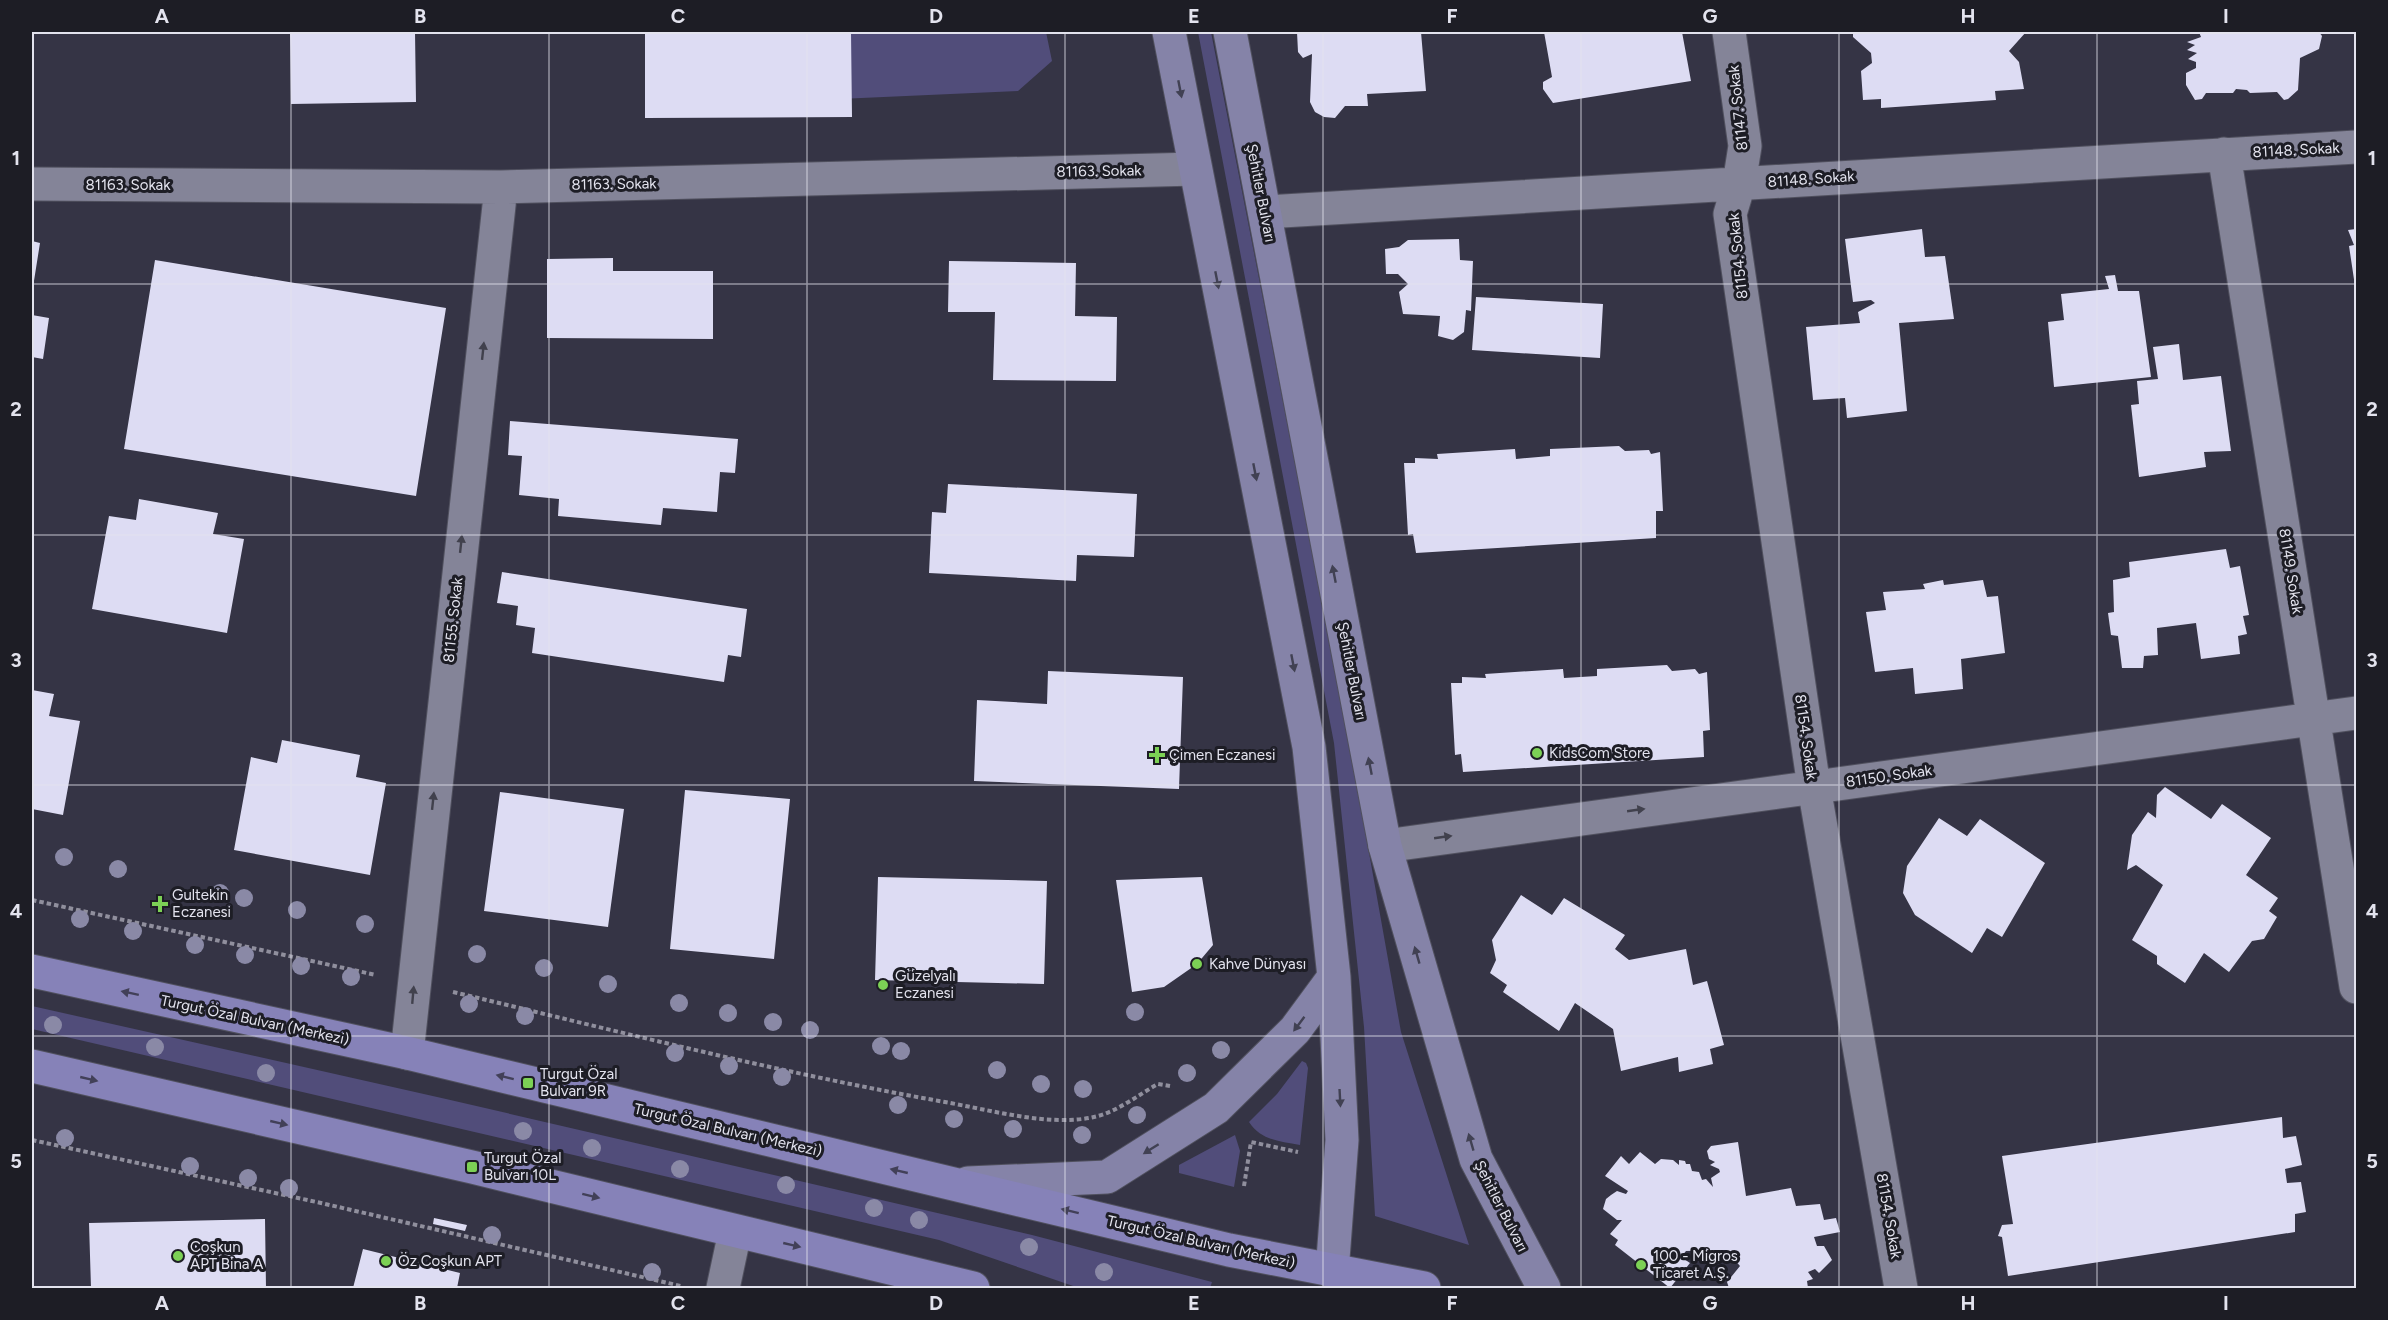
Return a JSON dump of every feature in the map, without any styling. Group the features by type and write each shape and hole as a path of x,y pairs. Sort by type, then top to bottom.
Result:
{"main road":[{"path":"1169,32 1309,747 1334,976 1342,1140 1331,1280"},
{"name":"Şehitler Bulvarı","path":"1230,32 1386,846 1476,1159 1544,1288"},
{"name":"Turgut Özal Bulvarı (Merkezi)","path":"32,971 407,1053 956,1184 1331,1280 1378,1278 1424,1288"},
{"path":"956,1184 1107,1177 1216,1108 1295,1030 1334,976"},
{"path":"32,1066 472,1167 973,1288"}],"street":[{"name":"81147. Sokak","path":"1729,32 1745,146 1739,184"},
{"name":"81148. Sokak","path":"1265,212 2356,147"},
{"name":"81149. Sokak","path":"2224,154 2356,987"},
{"name":"81163. Sokak","path":"32,184 501,187 1196,169"},
{"name":"81154. Sokak","path":"1739,184 1730,214 1814,787 1901,1288"},
{"name":"81155. Sokak","path":"407,1053 501,187"},
{"name":"81150. Sokak","path":"1386,846 2356,713"},
{"path":"723,1288 735,1232"}],"path":[{"path":"32,900 381,977"},
{"path":"449,991 866,1088 1019,1115 1065,1120 1094,1117 1119,1107 1158,1084 1178,1088"},
{"path":"32,1140 297,1197 666,1282"},
{"path":"1244,1186 1251,1142 1298,1152"}],"shaded area":[{"path":"844,32 1046,32 1052,61 1018,91 839,99"},
{"path":"1198,32 1211,32 1350,746 1401,1032 1469,1245 1375,1216 1364,1027 1334,743"},
{"path":"32,1006 1032,1235 1212,1282 1210,1288 1079,1288 939,1240 32,1029"},
{"path":"1302,1061 1308,1068 1300,1145 1265,1137 1249,1122 1277,1094"},
{"path":"1235,1135 1240,1151 1234,1187 1179,1173 1179,1165"}],"building":[{"path":"290,32 415,32 416,102 291,104"},
{"path":"645,32 851,32 852,117 645,118"},
{"path":"1297,32 1421,32 1426,91 1367,94 1368,106 1345,106 1335,118 1324,117 1315,112 1310,102 1312,54 1303,58 1298,52"},
{"path":"1544,32 1682,32 1691,81 1553,103 1543,89 1543,82 1552,77"},
{"path":"1853,32 2026,32 2009,51 2019,62 2024,89 1995,91 1996,100 1881,108 1881,99 1863,100 1861,71 1872,63 1871,53 1853,37"},
{"path":"2199,32 2319,32 2322,36 2319,49 2300,58 2298,90 2288,99 2284,100 2277,92 2250,93 2247,90 2236,89 2233,93 2206,93 2202,99 2195,100 2186,85 2186,73 2196,68 2196,62 2188,59 2197,53 2187,50 2195,45 2187,42 2201,37"},
{"path":"1922,229 1925,257 1945,256 1954,319 1899,323 1907,411 1847,418 1845,398 1813,400 1806,327 1860,323 1858,312 1875,303 1871,300 1853,302 1845,239"},
{"path":"2356,229 2355,286 2349,246 2354,245 2348,230"},
{"path":"1459,239 1460,260 1473,261 1471,311 1466,310 1464,332 1453,340 1438,336 1440,316 1403,314 1399,292 1408,284 1398,274 1386,274 1385,249 1399,247 1408,240"},
{"path":"32,241 40,243 33,287 32,287"},
{"path":"613,258 613,271 713,271 713,339 547,338 547,259"},
{"path":"155,260 446,308 416,496 124,449"},
{"path":"949,261 1076,263 1075,316 1117,317 1116,381 993,380 995,312 948,312"},
{"path":"2115,275 2118,291 2139,291 2151,377 2054,387 2048,322 2064,320 2061,294 2109,289 2105,276"},
{"path":"1476,297 1603,304 1600,358 1472,350"},
{"path":"32,315 49,318 43,359 32,357"},
{"path":"2179,344 2183,380 2221,376 2231,451 2204,452 2206,467 2139,477 2131,405 2139,404 2137,381 2158,379 2153,347"},
{"path":"510,421 738,439 735,473 720,472 717,512 663,508 661,525 558,516 559,499 519,495 522,456 508,455"},
{"path":"1619,446 1625,451 1649,450 1651,454 1660,452 1663,511 1656,511 1656,538 1416,553 1413,534 1408,535 1404,463 1415,463 1415,458 1438,459 1437,454 1515,449 1516,459 1550,456 1550,449"},
{"path":"948,484 1137,494 1134,557 1077,555 1076,581 929,573 932,512 946,513"},
{"path":"139,499 218,513 213,534 244,539 227,633 92,609 109,516 136,520"},
{"path":"2226,549 2230,568 2240,566 2249,615 2243,616 2247,634 2238,636 2240,654 2201,659 2196,623 2157,628 2158,655 2144,656 2143,668 2122,668 2118,636 2111,635 2108,613 2114,612 2113,580 2130,577 2129,562"},
{"path":"502,572 747,609 741,657 728,655 724,682 532,653 535,628 516,625 518,606 497,603"},
{"path":"1943,580 1944,585 1983,580 1987,597 1998,596 2005,653 1961,659 1963,689 1915,694 1913,668 1875,672 1866,612 1886,610 1883,592 1925,589 1923,584"},
{"path":"1667,665 1672,671 1695,669 1699,674 1707,672 1710,730 1703,731 1704,757 1463,772 1461,754 1455,755 1451,683 1462,683 1462,677 1486,678 1485,674 1563,669 1564,678 1597,676 1597,669"},
{"path":"1048,671 1183,677 1179,789 974,781 977,700 1047,704"},
{"path":"32,690 54,694 49,716 80,721 63,815 32,809"},
{"path":"282,740 360,755 356,777 386,783 370,875 234,850 251,757 277,763"},
{"path":"2165,787 2211,819 2222,804 2271,838 2246,875 2278,898 2269,911 2277,917 2264,939 2252,941 2229,972 2204,953 2185,983 2157,964 2157,956 2132,940 2163,885 2136,865 2127,870 2132,835 2148,812 2156,818 2157,795"},
{"path":"685,790 790,799 774,959 670,949"},
{"path":"500,792 624,809 608,927 484,911"},
{"path":"1939,818 1967,836 1980,819 2045,863 2002,937 1987,928 1972,953 1915,915 1903,893 1907,866"},
{"path":"878,877 1047,881 1044,984 875,980"},
{"path":"1202,877 1213,945 1197,964 1164,987 1132,992 1116,880"},
{"path":"1521,895 1552,915 1564,898 1625,935 1615,949 1629,960 1686,949 1693,985 1707,981 1724,1045 1710,1049 1713,1064 1679,1072 1678,1057 1621,1071 1613,1029 1575,1003 1559,1031 1503,992 1507,985 1490,973 1496,960 1492,940"},
{"path":"2282,1117 2283,1138 2296,1136 2302,1165 2285,1169 2287,1183 2301,1182 2306,1212 2295,1214 2295,1232 2008,1276 2002,1237 1998,1236 2002,1225 2013,1224 2002,1156"},
{"path":"1738,1142 1746,1196 1791,1188 1796,1206 1820,1204 1824,1220 1836,1218 1840,1232 1814,1237 1817,1246 1824,1246 1832,1260 1819,1273 1815,1269 1808,1272 1813,1279 1807,1281 1808,1288 1729,1288 1727,1282 1740,1266 1726,1250 1686,1251 1681,1257 1690,1263 1670,1288 1615,1245 1618,1240 1610,1234 1622,1220 1617,1220 1603,1209 1606,1199 1611,1195 1617,1191 1626,1194 1628,1191 1605,1176 1621,1156 1629,1164 1640,1152 1655,1164 1661,1159 1673,1160 1679,1165 1679,1160 1685,1161 1686,1164 1690,1164 1692,1171 1699,1172 1702,1180 1706,1179 1713,1187 1711,1178 1720,1172 1719,1169 1710,1165 1715,1162 1709,1159 1707,1151 1711,1146"},
{"path":"434,1218 467,1225 465,1231 433,1224"},
{"name":"Coşkun APT Bina A","path":"265,1219 266,1288 91,1288 89,1223"},
{"name":"Öz Coşkun APT","path":"363,1249 460,1273 457,1288 353,1288"}],"place":[{"name":"KidsCom Store","path":"1537,753"},
{"name":"Çimen Eczanesi","path":"1157,755"},
{"name":"Gultekin Eczanesi","path":"160,904"},
{"name":"Kahve Dünyası","path":"1197,964"},
{"name":"Güzelyalı Eczanesi","path":"883,985"},
{"name":"Turgut Özal Bulvarı 9R","path":"528,1083"},
{"name":"Turgut Özal Bulvarı 10L","path":"472,1167"},
{"name":"Coşkun APT Bina A","path":"178,1256"},
{"name":"Öz Coşkun APT","path":"386,1261"},
{"name":"100 - Migros Ticaret A.Ş.","path":"1641,1265"}]}
